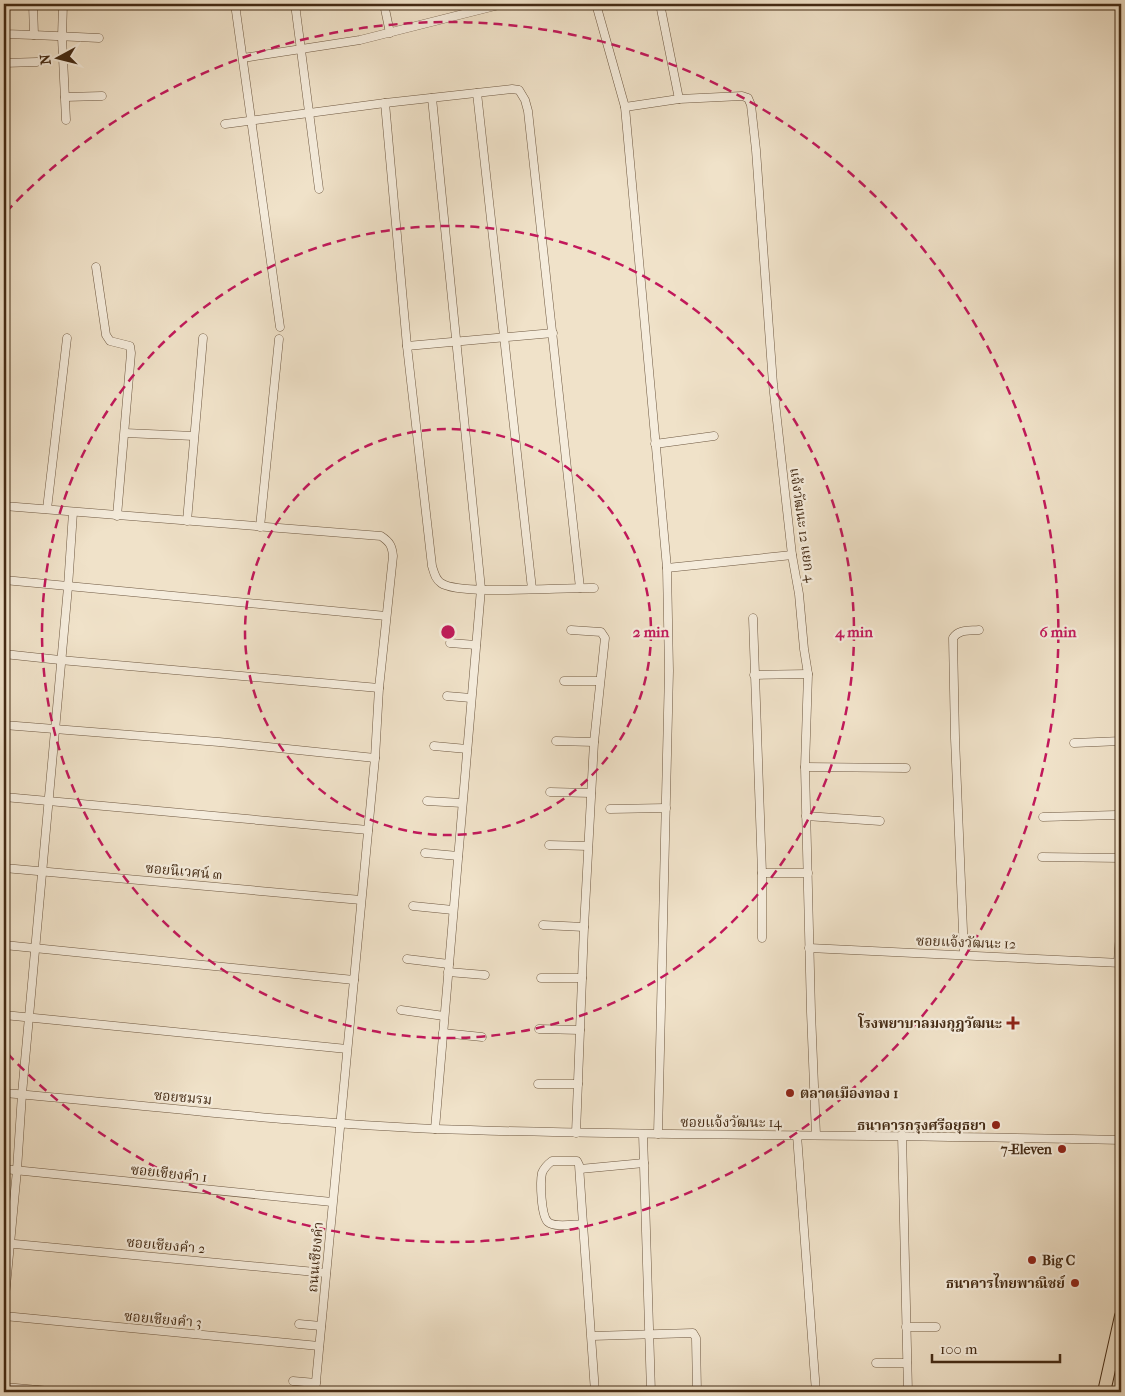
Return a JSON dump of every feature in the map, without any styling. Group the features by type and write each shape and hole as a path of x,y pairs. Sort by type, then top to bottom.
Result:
{"main road":[{"path":"1104,1392 1121,1316"}],"street":[{"path":"33,4 34,35"},
{"path":"63,4 62,37 66,120"},
{"path":"236,4 280,327"},
{"path":"295,4 318,189"},
{"path":"384,4 390,33"},
{"path":"243,58 360,40 390,33 468,8 503,4"},
{"path":"596,4 625,107 667,568 669,671 658,1134"},
{"path":"625,107 679,99 660,4"},
{"path":"4,29 5,34 10,35 99,38"},
{"path":"4,63 37,62"},
{"path":"226,124 385,103 512,89 519,90 525,100 528,111 580,588"},
{"path":"477,93 532,589"},
{"path":"65,96 102,96"},
{"name":"แจ้งวัฒนะ 12 แยก 4","path":"679,99 742,96 748,98 751,105 773,384 792,555 799,594 808,674 805,767 816,1135"},
{"path":"432,98 481,589 435,1129"},
{"path":"385,103 407,346 434,575 440,582 450,586 481,589 594,588"},
{"path":"96,267 106,335 110,341 130,346 125,433 117,516"},
{"path":"407,346 553,333"},
{"path":"47,509 67,338"},
{"path":"187,521 202,338"},
{"path":"260,526 279,340"},
{"path":"125,433 194,436"},
{"path":"655,444 714,436"},
{"name":"ถนนเชียงคำ","path":"4,506 381,536 392,546 393,556 379,688 375,758 315,1392"},
{"path":"4,1307 7,1243 17,1170 73,512"},
{"path":"667,568 792,555"},
{"path":"4,580 386,616"},
{"path":"753,618 762,873 762,938"},
{"path":"570,630 601,632 605,638 594,742 576,1133"},
{"path":"964,954 953,638 956,633 979,630"},
{"path":"450,643 476,645"},
{"path":"4,654 379,688"},
{"path":"754,675 808,674"},
{"path":"564,681 600,681"},
{"path":"447,696 471,698"},
{"path":"4,725 219,742 375,758"},
{"path":"556,741 594,742"},
{"path":"1074,743 1121,741"},
{"path":"434,746 467,749"},
{"path":"805,767 906,768"},
{"path":"550,792 591,794"},
{"path":"4,797 368,830"},
{"path":"427,801 462,804"},
{"path":"610,809 666,808"},
{"path":"806,816 880,821"},
{"path":"1043,817 1121,816"},
{"path":"548,845 588,846"},
{"path":"424,853 458,856"},
{"path":"1042,857 1121,858"},
{"name":"ซอยนิเวศน์ ๓","path":"4,868 361,900"},
{"path":"762,873 808,873"},
{"path":"413,906 453,910"},
{"path":"1120,963 1121,921"},
{"path":"543,925 584,927"},
{"path":"4,945 354,980"},
{"name":"ซอยแจ้งวัฒนะ 12","path":"809,948 1120,963"},
{"path":"407,958 485,975"},
{"path":"541,978 582,978"},
{"path":"401,1010 444,1016"},
{"path":"4,1015 347,1048"},
{"path":"539,1029 580,1030"},
{"path":"443,1034 482,1037"},
{"path":"538,1084 578,1084"},
{"name":"ซอยชมรม","path":"4,1093 341,1124"},
{"name":"ซอยแจ้งวัฒนะ 14","path":"341,1124 576,1133 1121,1140"},
{"path":"643,1134 651,1392"},
{"path":"797,1135 816,1392"},
{"path":"902,1136 908,1392"},
{"path":"583,1224 550,1224 545,1218 542,1203 542,1172 552,1161 577,1161 580,1169 595,1392"},
{"path":"580,1169 644,1163"},
{"name":"ซอยเชียงคำ 1","path":"4,1170 332,1202"},
{"name":"ซอยเชียงคำ 2","path":"7,1243 326,1273"},
{"name":"ซอยเชียงคำ 3","path":"4,1316 319,1346"},
{"path":"299,1324 321,1326"},
{"path":"906,1327 936,1326"},
{"path":"592,1336 693,1333 697,1392"},
{"path":"876,1363 907,1363"},
{"path":"293,1381 316,1383"},
{"path":"4,1387 60,1392"}],"railway":[{"path":"1116,1392 1121,1368"}],"place":[{"name":"โรงพยาบาลมงกุฎวัฒนะ","path":"1013,1023"},
{"name":"ตลาดเมืองทอง 1","path":"790,1093"},
{"name":"ธนาคารกรุงศรีอยุธยา","path":"996,1125"},
{"name":"7-Eleven","path":"1062,1149"},
{"name":"Big C","path":"1032,1260"},
{"name":"ธนาคารไทยพาณิชย์","path":"1075,1283"}]}
